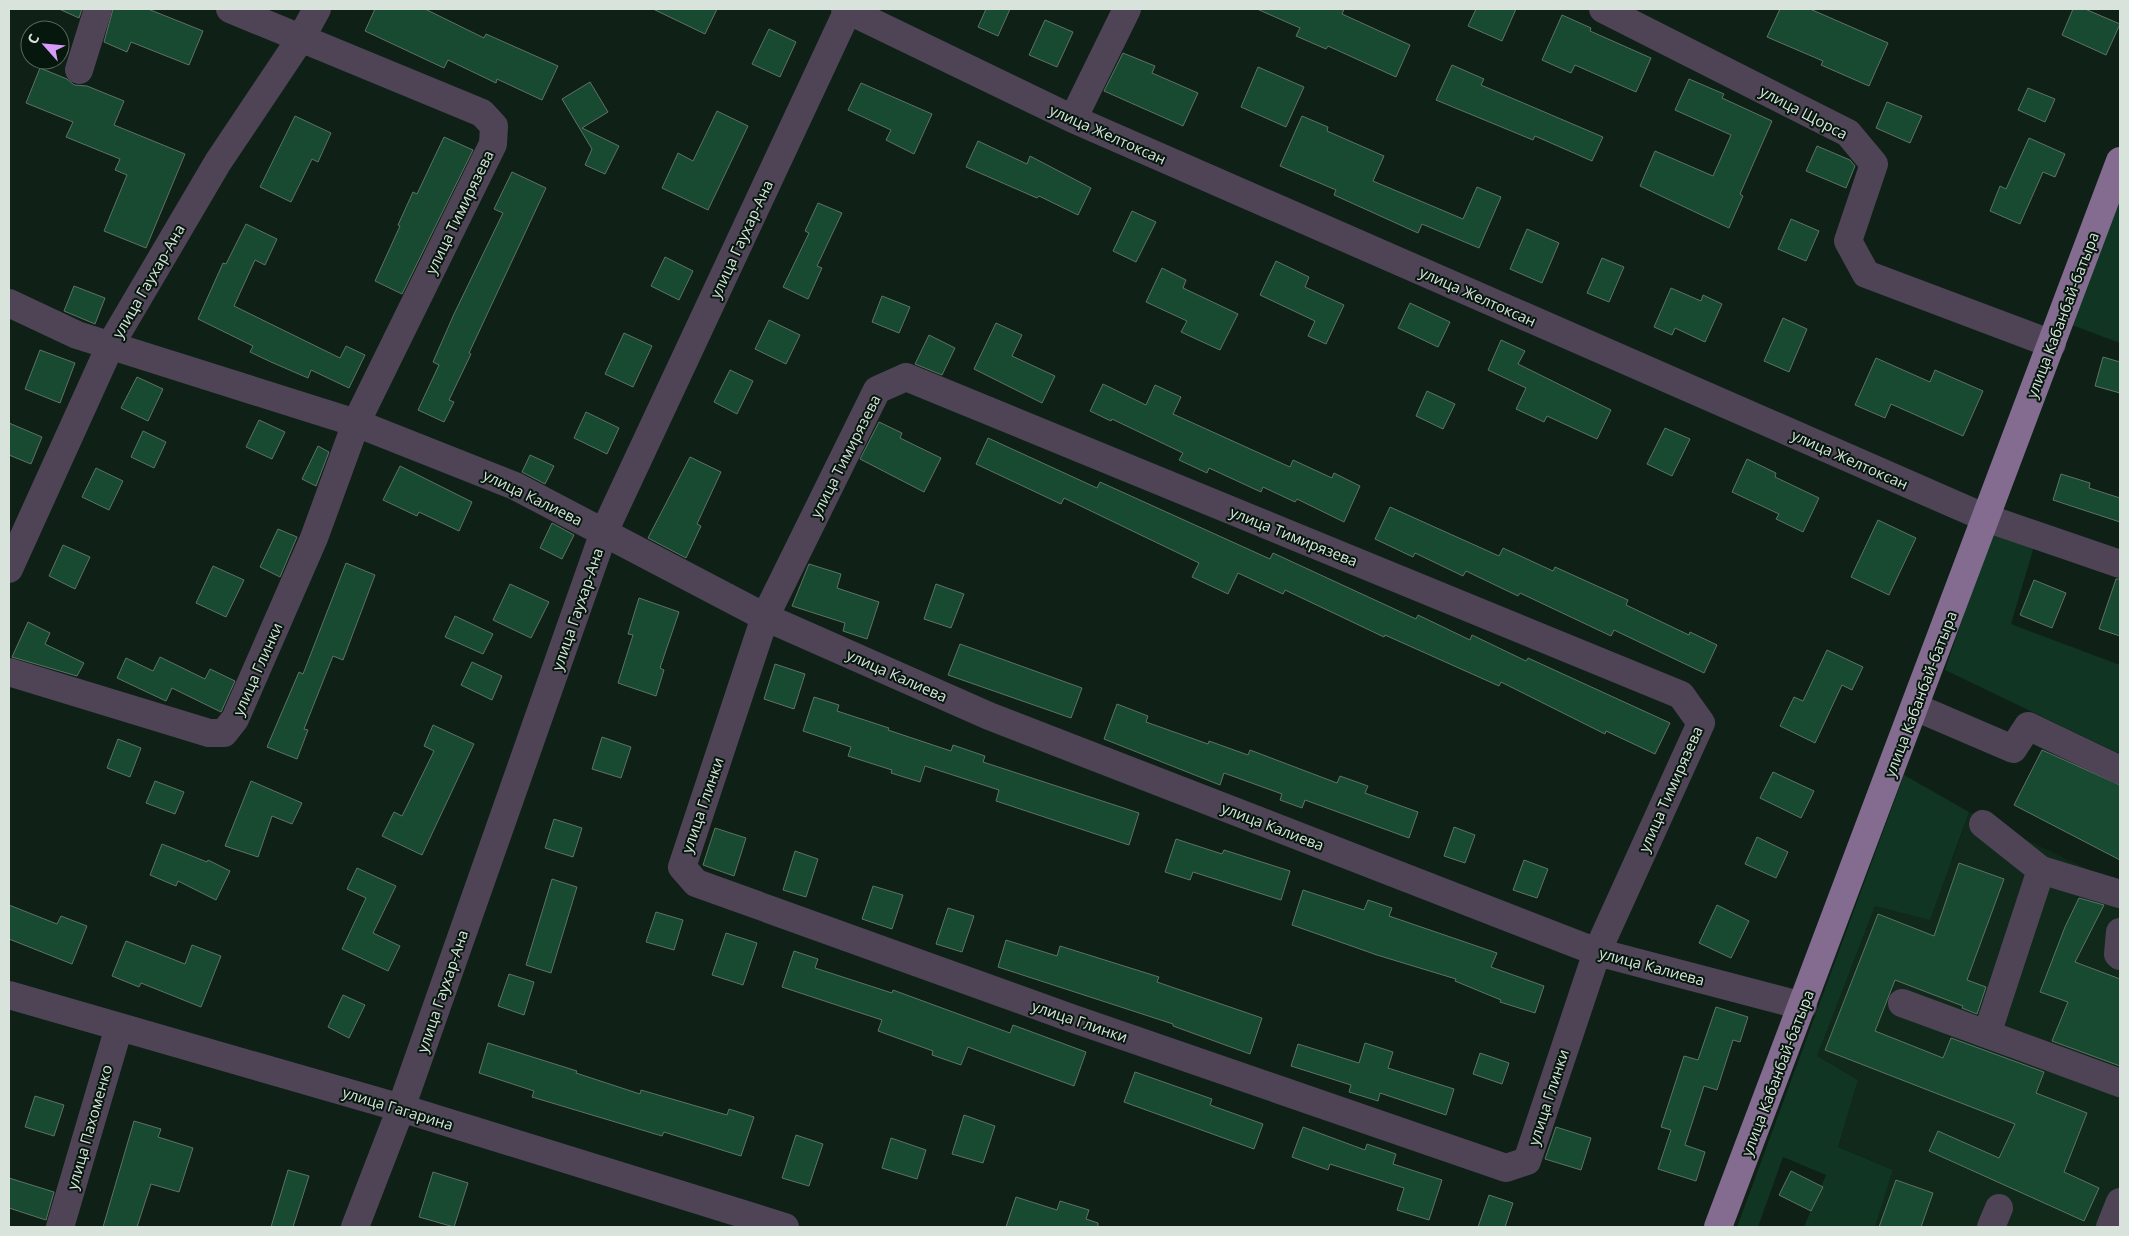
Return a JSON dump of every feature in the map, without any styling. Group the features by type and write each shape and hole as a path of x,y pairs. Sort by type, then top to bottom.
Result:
{"main road":[{"name":"улица Кабанбай-батыра","path":"1718,1227 2120,161"}],"street":[{"path":"79,70 98,9"},
{"name":"улица Тимирязева","path":"230,9 482,113 494,126 493,144 356,423"},
{"name":"улица Гаухар-Ана","path":"9,569 111,344 218,162 301,38 317,9"},
{"name":"улица Гаухар-Ана","path":"355,1227 401,1108 604,532 846,9"},
{"name":"улица Желтоксан","path":"846,9 1073,119 1986,518 2120,564"},
{"path":"1073,119 1127,9"},
{"name":"улица Щорса","path":"1603,9 1848,133 1874,164 1848,241 1866,274 2052,344"},
{"name":"улица Калиева","path":"9,303 77,335 111,344 356,423 516,486 765,617 989,716 1597,952 1802,1006"},
{"name":"улица Тимирязева","path":"765,617 877,390 906,377 1682,695 1701,723 1597,952"},
{"name":"улица Глинки","path":"9,672 208,733 224,732 236,719 314,538 356,423"},
{"name":"улица Глинки","path":"765,617 682,867 696,883 1071,1018 1506,1168 1527,1161 1597,952"},
{"path":"1915,706 2013,749 2028,726 2120,770"},
{"path":"1983,824 2041,870 2120,894"},
{"path":"1987,1034 2041,870"},
{"path":"2120,932 2118,954 2120,956"},
{"name":"улица Гагарина","path":"9,996 401,1108 785,1227"},
{"path":"1902,1003 2120,1083"},
{"name":"улица Пахоменко","path":"60,1227 119,1027"},
{"path":"2110,1227 2120,1202"}],"shaded area":[{"path":"2120,198 2120,343 2072,325"},
{"path":"1992,532 2035,543 2011,624 2120,665 2120,754 1945,670"},
{"path":"1904,775 1969,812 1930,920 1875,906 1817,1056 1858,1080 1838,1147 1893,1170 1875,1227 1804,1227 1826,1175 1783,1157 1758,1227 1737,1227"},
{"path":"1969,812 2120,885 2120,1227 1875,1227 1893,1170 1838,1147 1858,1080 1816,1056 1875,906 1953,859"}],"building":[{"path":"59,9 82,9 79,18"},
{"path":"113,9 148,9 203,31 189,65 131,42 127,52 104,42"},
{"path":"375,9 425,9 484,38 486,34 558,66 542,100 497,79 496,83 448,60 444,68 365,31"},
{"path":"653,9 717,9 705,34"},
{"path":"986,9 1010,9 998,36 978,27"},
{"path":"1257,9 1344,9 1342,14 1410,45 1396,77 1328,46 1326,49 1296,36 1300,28"},
{"path":"1476,9 1516,9 1502,41 1468,26"},
{"path":"1780,9 1810,9 1888,43 1869,86 1821,65 1823,61 1767,37"},
{"path":"2073,9 2085,9 2120,24 2106,55 2062,35"},
{"path":"1562,15 1591,28 1590,31 1651,58 1636,92 1575,65 1571,73 1542,60"},
{"path":"1045,20 1073,32 1057,67 1029,55"},
{"path":"769,29 796,42 780,77 752,64"},
{"path":"1123,53 1155,66 1152,73 1198,93 1183,126 1104,91"},
{"path":"1452,65 1484,79 1481,85 1603,137 1592,161 1535,136 1533,140 1436,100"},
{"path":"1258,67 1304,87 1286,127 1241,107"},
{"path":"39,70 45,70 67,79 74,85 87,86 124,101 114,125 185,154 146,248 104,231 127,175 115,170 120,159 66,137 73,122 26,103"},
{"path":"1689,79 1724,94 1722,98 1772,121 1740,194 1743,196 1729,228 1640,186 1655,151 1713,176 1731,135 1675,110"},
{"path":"590,82 608,112 582,128 619,146 605,174 585,165 592,149 562,99"},
{"path":"861,83 932,114 914,154 886,140 891,130 848,110"},
{"path":"2028,88 2055,99 2045,122 2018,110"},
{"path":"1887,102 1922,116 1910,143 1876,128"},
{"path":"717,111 748,126 708,210 662,188 678,153 693,161"},
{"path":"295,116 331,133 318,162 312,159 291,202 260,187"},
{"path":"1302,116 1328,127 1327,131 1384,156 1373,181 1463,219 1477,187 1501,197 1479,248 1422,224 1418,233 1334,195 1336,190 1280,166"},
{"path":"444,137 473,150 402,294 375,281 413,192 417,194"},
{"path":"2029,138 2065,154 2055,177 2043,172 2020,224 1990,211 2000,186 2006,189"},
{"path":"978,141 1027,164 1030,156 1091,188 1078,215 1039,196 1037,198 966,167"},
{"path":"1817,146 1850,160 1855,166 1846,188 1806,171"},
{"path":"512,172 546,188 469,353 471,354 449,400 454,402 444,422 418,410 439,365 433,362 503,213 494,209"},
{"path":"818,203 842,213 817,266 822,268 808,299 783,287 809,233 805,231"},
{"path":"1132,211 1156,222 1136,262 1113,251"},
{"path":"1791,219 1819,231 1806,261 1778,249"},
{"path":"246,224 277,239 265,265 255,260 234,306 340,358 346,346 365,355 349,388 311,370 308,378 271,362 250,352 253,346 198,319 223,263 226,264"},
{"path":"1527,229 1559,243 1542,283 1510,269"},
{"path":"665,257 693,271 679,300 651,286"},
{"path":"1602,258 1624,267 1609,302 1587,293"},
{"path":"1276,261 1309,277 1305,287 1344,305 1326,344 1308,336 1315,321 1260,295"},
{"path":"1162,268 1186,280 1183,288 1238,314 1220,350 1181,332 1187,321 1146,302"},
{"path":"74,286 105,298 95,324 64,311"},
{"path":"1671,288 1701,301 1703,295 1722,304 1705,342 1675,328 1672,335 1654,327"},
{"path":"882,296 910,307 899,333 872,322"},
{"path":"1410,303 1450,322 1438,347 1398,328"},
{"path":"1783,318 1807,329 1789,372 1764,361"},
{"path":"769,320 800,335 786,364 755,349"},
{"path":"996,323 1022,335 1012,356 1055,376 1042,403 974,369"},
{"path":"624,333 652,346 633,387 605,374"},
{"path":"929,335 955,348 942,375 915,364"},
{"path":"1501,340 1525,351 1518,364 1611,410 1597,439 1547,416 1544,422 1516,409 1526,388 1488,370"},
{"path":"40,350 75,363 60,403 25,389"},
{"path":"2103,357 2120,362 2120,393 2095,386"},
{"path":"1876,358 1930,382 1935,370 1983,391 1963,436 1891,404 1885,418 1855,405"},
{"path":"730,370 753,381 737,414 714,402"},
{"path":"137,377 163,389 148,421 121,408"},
{"path":"1103,384 1146,405 1155,385 1181,397 1173,414 1290,467 1293,460 1332,478 1334,473 1360,486 1344,522 1297,499 1295,502 1263,487 1261,492 1209,468 1207,473 1179,460 1183,453 1112,419 1111,421 1090,411"},
{"path":"1427,391 1455,404 1443,429 1416,416"},
{"path":"586,412 619,428 607,454 574,438"},
{"path":"259,420 285,432 272,459 246,447"},
{"path":"879,422 902,433 900,438 941,458 924,492 860,459"},
{"path":"9,423 42,437 31,464 9,455"},
{"path":"1665,428 1690,439 1672,476 1647,464"},
{"path":"143,431 166,442 154,468 131,457"},
{"path":"988,438 1097,488 1100,482 1270,559 1273,553 1416,619 1418,615 1470,640 1472,635 1526,661 1528,658 1670,723 1655,754 1606,731 1605,734 1501,682 1499,686 1385,635 1384,637 1285,590 1283,594 1238,573 1228,594 1192,577 1199,563 1064,498 1061,504 976,464"},
{"path":"318,446 329,452 316,486 302,479"},
{"path":"530,455 554,466 545,484 522,472"},
{"path":"690,457 721,472 697,524 701,526 686,558 648,538"},
{"path":"1747,459 1776,473 1775,477 1819,498 1803,532 1776,519 1779,514 1732,492"},
{"path":"400,466 472,502 459,531 419,512 417,516 383,500"},
{"path":"96,468 123,481 109,510 82,497"},
{"path":"2061,474 2090,483 2089,488 2120,498 2120,522 2053,500"},
{"path":"1390,507 1499,556 1503,548 1553,571 1555,567 1628,600 1626,605 1689,635 1690,632 1717,645 1704,673 1614,630 1611,636 1520,593 1518,596 1466,571 1463,576 1415,553 1413,557 1375,539"},
{"path":"1878,520 1916,538 1889,595 1851,577"},
{"path":"552,523 574,535 562,559 540,548"},
{"path":"278,529 297,537 280,577 260,567"},
{"path":"63,545 90,557 75,589 49,576"},
{"path":"346,563 375,575 343,660 333,656 304,729 308,730 297,759 267,747 299,672 303,674"},
{"path":"809,564 841,574 837,588 879,602 867,639 843,631 845,623 792,606"},
{"path":"213,566 244,580 226,617 196,603"},
{"path":"2116,579 2120,579 2120,636 2099,629"},
{"path":"2034,580 2066,593 2052,628 2020,615"},
{"path":"510,584 549,602 531,638 493,620"},
{"path":"936,584 964,594 951,628 924,619"},
{"path":"639,598 679,612 660,668 664,670 656,696 618,683 633,635 628,634"},
{"path":"455,616 493,634 483,654 445,637"},
{"path":"28,622 50,633 45,644 84,663 77,676 12,657"},
{"path":"960,644 1082,688 1071,718 948,675"},
{"path":"1827,650 1863,667 1852,690 1842,685 1815,743 1780,726 1794,697 1803,701"},
{"path":"160,657 205,679 210,669 235,681 221,712 172,688 166,701 117,678 126,658 153,671"},
{"path":"472,662 502,676 492,700 461,685"},
{"path":"775,664 805,674 794,709 764,699"},
{"path":"814,697 839,705 837,711 889,728 888,730 951,751 953,745 985,756 983,762 1139,813 1129,845 996,801 999,790 925,766 920,782 891,773 892,770 848,756 851,747 803,731"},
{"path":"1117,704 1148,716 1146,722 1208,744 1209,741 1248,755 1250,750 1337,783 1340,776 1368,786 1365,793 1418,812 1409,838 1305,800 1302,808 1280,800 1282,794 1224,773 1220,785 1104,739"},
{"path":"433,725 474,744 422,855 382,836 394,812 402,816 434,751 424,746"},
{"path":"602,737 631,747 621,778 592,769"},
{"path":"118,739 141,748 130,777 107,768"},
{"path":"2042,750 2120,785 2120,860 2014,805"},
{"path":"1773,772 1814,791 1801,818 1760,798"},
{"path":"155,781 184,792 175,814 146,803"},
{"path":"251,781 302,803 292,824 272,816 258,857 225,846"},
{"path":"554,819 582,828 573,857 545,848"},
{"path":"1454,827 1475,835 1465,863 1444,856"},
{"path":"715,828 746,838 734,876 703,865"},
{"path":"1757,837 1788,852 1776,878 1745,864"},
{"path":"1176,839 1222,854 1224,850 1290,871 1281,900 1193,872 1190,880 1165,872"},
{"path":"162,844 207,862 208,860 230,871 216,900 178,881 176,886 150,875"},
{"path":"795,851 818,859 806,897 783,890"},
{"path":"1524,860 1548,869 1537,898 1513,890"},
{"path":"1959,863 2004,879 1967,980 1986,987 1977,1014 1962,1008 1963,1006 1895,980 1875,1031 1943,1058 1951,1038 2044,1072 2036,1093 2087,1113 2064,1172 2099,1188 2084,1221 1929,1151 1938,1131 1999,1158 2015,1124 1825,1050 1878,914 1934,936"},
{"path":"357,868 396,886 373,933 400,946 388,971 342,949 366,898 347,889"},
{"path":"552,879 577,887 551,973 526,965"},
{"path":"873,886 903,895 892,929 862,919"},
{"path":"1303,890 1364,910 1368,900 1392,908 1389,916 1497,953 1491,967 1544,986 1535,1013 1500,1002 1501,1000 1455,981 1456,979 1377,955 1292,925"},
{"path":"2079,898 2104,905 2075,962 2120,979 2120,1066 2052,1041 2068,1002 2040,992 2065,927"},
{"path":"9,905 57,924 61,916 87,926 72,964 9,939"},
{"path":"1717,905 1749,921 1731,958 1699,943"},
{"path":"948,908 974,916 962,952 936,944"},
{"path":"656,912 683,920 674,950 646,942"},
{"path":"726,933 757,943 743,985 712,975"},
{"path":"1006,940 1057,956 1060,946 1159,977 1157,982 1262,1018 1250,1054 1173,1026 1173,1024 998,967"},
{"path":"126,941 185,964 192,945 221,956 201,1007 141,983 139,987 112,976"},
{"path":"794,951 818,959 815,968 892,993 893,990 1010,1033 1013,1025 1086,1052 1074,1086 968,1047 961,1065 932,1055 933,1051 878,1031 882,1020 782,987"},
{"path":"509,974 534,982 524,1015 498,1006"},
{"path":"343,995 365,1005 349,1038 328,1027"},
{"path":"1716,1007 1748,1017 1740,1042 1733,1040 1717,1090 1704,1086 1685,1145 1705,1152 1696,1181 1658,1169 1671,1130 1661,1127 1684,1056 1698,1060"},
{"path":"488,1043 577,1071 576,1073 640,1094 641,1090 727,1115 729,1109 754,1117 741,1156 664,1132 662,1136 532,1097 534,1091 479,1073"},
{"path":"1365,1043 1393,1052 1388,1068 1454,1089 1446,1115 1380,1093 1378,1101 1349,1092 1351,1085 1291,1066 1298,1044 1359,1063"},
{"path":"1480,1053 1509,1063 1502,1084 1473,1074"},
{"path":"1135,1072 1212,1099 1210,1105 1263,1124 1254,1149 1124,1102"},
{"path":"35,1096 64,1105 54,1136 25,1127"},
{"path":"964,1115 995,1126 983,1163 952,1154"},
{"path":"134,1121 161,1129 158,1137 193,1148 179,1192 151,1184 137,1227 103,1227"},
{"path":"1303,1127 1365,1150 1367,1144 1396,1154 1393,1164 1442,1180 1429,1220 1397,1210 1404,1188 1330,1164 1328,1170 1292,1157"},
{"path":"1556,1127 1591,1138 1581,1170 1545,1159"},
{"path":"796,1135 823,1144 809,1186 782,1178"},
{"path":"891,1138 926,1150 917,1179 882,1168"},
{"path":"288,1170 309,1176 293,1227 271,1227"},
{"path":"1791,1171 1823,1187 1811,1211 1779,1195"},
{"path":"433,1172 468,1183 454,1227 419,1217"},
{"path":"9,1178 54,1192 46,1220 9,1208"},
{"path":"1896,1180 1933,1193 1921,1227 1879,1227"},
{"path":"1489,1195 1513,1203 1505,1227 1478,1227"},
{"path":"1016,1197 1057,1210 1060,1201 1089,1210 1086,1219 1098,1223 1098,1227 1006,1227"}]}
